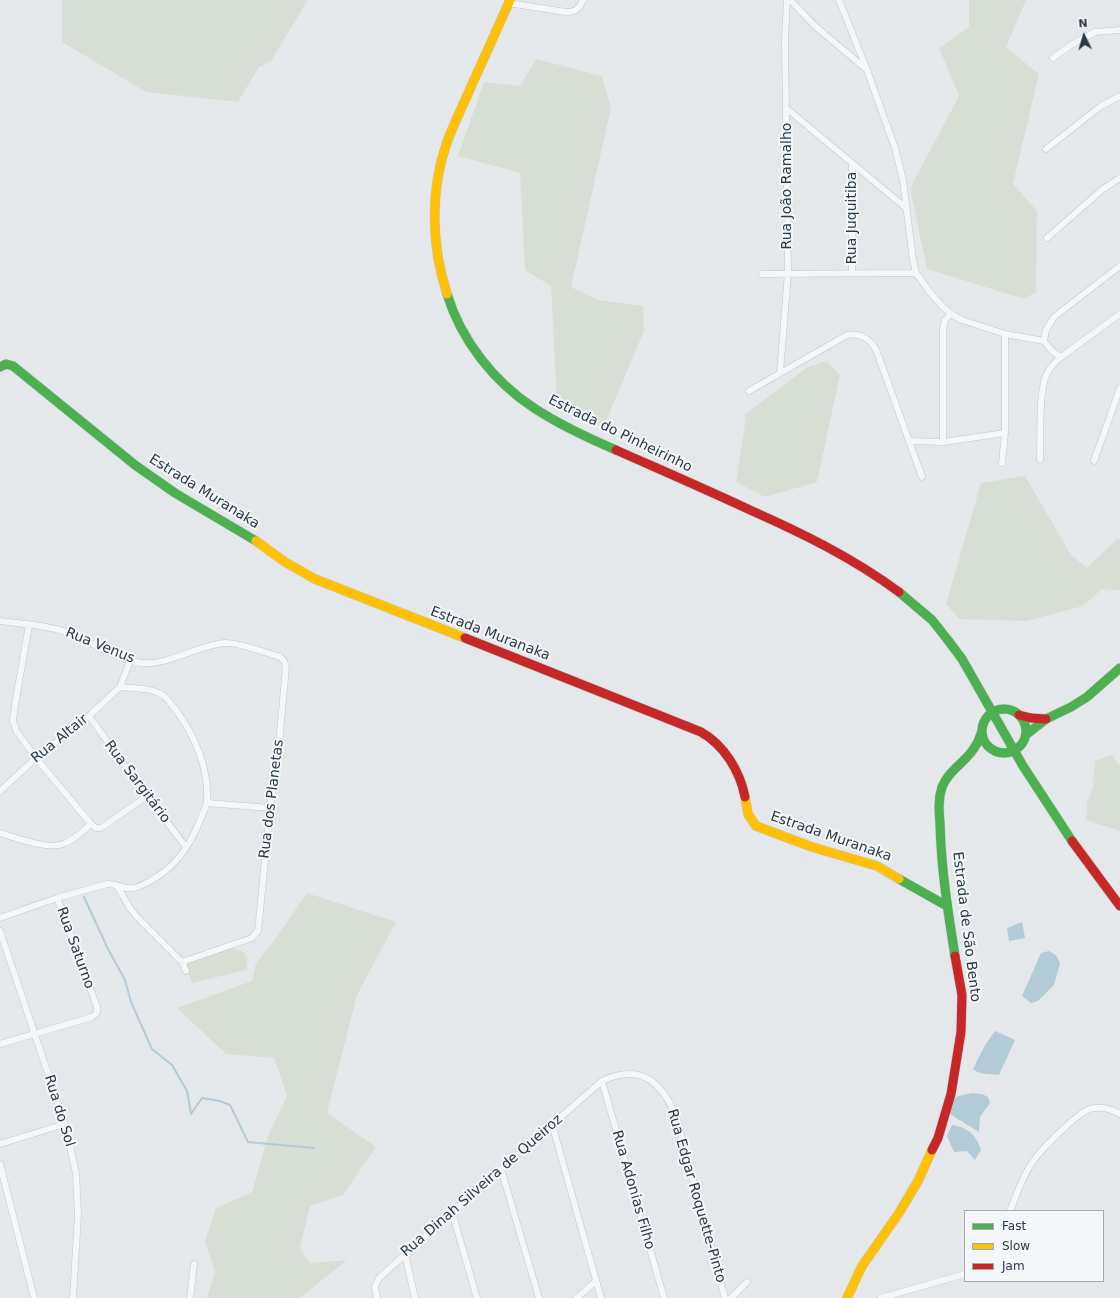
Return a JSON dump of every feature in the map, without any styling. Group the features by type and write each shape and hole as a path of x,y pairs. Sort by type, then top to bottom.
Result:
{"street":[{"path":"509,1 572,12 579,8 583,0"},
{"name":"Rua João Ramalho","path":"780,372 788,273 785,39 787,0"},
{"path":"790,0 815,26 867,70"},
{"path":"839,0 867,70 895,148 903,180 916,273 942,306 962,320 1005,334 1044,341 1052,351 1061,357"},
{"name":"Estrada do Pinheirinho","path":"509,1 451,130 438,178 435,197 435,244 438,269 454,315 472,347 494,374 520,399 557,422 765,517 850,559 919,608 937,626 959,654 1014,751 1058,820 1097,877 1120,906"},
{"path":"1053,58 1071,45 1095,32 1120,30"},
{"path":"1046,149 1102,106 1120,96"},
{"path":"786,108 906,208"},
{"name":"Rua Juquitiba","path":"852,164 852,273"},
{"path":"1047,238 1103,189 1120,178"},
{"path":"1044,341 1046,330 1054,317 1120,266"},
{"path":"762,274 916,273"},
{"path":"943,442 943,329 945,320 952,314"},
{"path":"1040,459 1042,392 1046,375 1061,357 1120,314"},
{"path":"1002,463 1005,433 1005,334"},
{"path":"748,391 847,335 856,335 865,338 872,344 877,352 922,477"},
{"name":"Estrada Muranaka","path":"0,368 2,364 7,363 13,366 135,465 175,493 252,538 285,562 315,579 651,711 703,733 716,742 725,752 744,792 748,816 751,822 756,826 812,847 877,866 947,906"},
{"path":"1094,461 1120,388"},
{"path":"909,441 943,442 1005,433"},
{"name":"Rua Venus","path":"0,621 61,630 130,661 144,663 159,662 195,650 226,643 280,657 284,661 286,667"},
{"path":"29,625 15,705 14,721 17,732 36,758 96,828 101,828 146,796"},
{"path":"130,661 120,687 156,692 164,696 173,706 193,738 202,762 205,774 207,803 270,808"},
{"name":"Rua dos Planetas","path":"182,962 252,938 258,931 286,667"},
{"path":"1027,734 1024,720 1013,711 1006,709 999,709 992,712 983,724 982,731 985,744 1002,754 1014,751 1020,747 1027,734 1046,719 1071,707 1087,697 1120,668"},
{"name":"Rua Altair","path":"0,791 36,758 89,716 120,687"},
{"path":"1019,715 1031,718 1046,719"},
{"name":"Rua Sargitário","path":"89,716 146,796 186,847"},
{"name":"Estrada de São Bento","path":"847,1298 862,1266 918,1181 938,1138 951,1094 961,1032 962,1012 959,973 947,906 940,836 940,800 942,787 947,778 954,768 976,746 982,731"},
{"name":"Estrada de São Bento","path":"965,758 990,748"},
{"name":"Rua Saturno","path":"35,1034 92,1017 98,1013 57,898 111,883 129,889 135,888 152,880 170,868 186,847 195,833 207,803"},
{"path":"0,833 38,843 57,846 66,843 91,824"},
{"path":"118,886 130,908 137,917 182,962 186,971"},
{"path":"0,918 57,898"},
{"name":"Rua do Sol","path":"0,931 66,1124 77,1183 78,1215 73,1298"},
{"path":"0,1044 35,1034"},
{"name":"Rua Edgar Roquette-Pinto","path":"602,1081 612,1076 630,1073 650,1080 665,1094 676,1116 725,1298"},
{"name":"Rua Dinah Silveira de Queiroz","path":"377,1298 375,1287 379,1278 602,1081"},
{"name":"Rua Adonias Filho","path":"602,1081 664,1298"},
{"path":"1010,1210 1030,1164 1036,1156 1076,1118 1090,1109 1098,1108 1107,1109 1120,1114"},
{"path":"0,1144 66,1124"},
{"path":"552,1124 601,1298"},
{"path":"0,1164 34,1298"},
{"path":"501,1169 539,1298"},
{"path":"452,1212 477,1298"},
{"path":"405,1254 415,1298"},
{"path":"190,1298 194,1264"},
{"path":"881,1298 964,1274"},
{"path":"577,1298 596,1280"},
{"path":"732,1298 747,1282"}],"shaded area":[{"path":"62,0 308,0 271,61 259,67 238,102 146,92 62,42"},
{"path":"969,0 1026,0 1006,47 1039,74 1013,184 1037,211 1036,292 1024,299 927,269 910,188 959,96 939,48 969,27"},
{"path":"536,59 602,76 611,108 571,287 598,300 643,306 644,331 603,428 557,404 551,286 525,270 520,173 458,156 484,82 520,86"},
{"path":"826,361 840,375 817,482 765,497 736,482 746,417 744,415 806,368"},
{"path":"1025,476 1071,555 1087,568 1117,539 1120,539 1120,590 1102,589 1083,606 1027,621 959,619 946,604 981,483"},
{"path":"1112,755 1120,766 1120,831 1086,820 1087,802 1093,788 1095,761"},
{"path":"307,893 396,922 357,995 327,1113 376,1147 343,1195 310,1206 300,1248 310,1263 347,1260 300,1298 207,1298 215,1271 205,1241 216,1208 252,1192 268,1136 287,1096 274,1058 226,1054 177,1008 252,981 256,963 276,938"},
{"path":"232,948 241,951 246,955 246,970 192,983 185,963"}],"water":[{"path":"1022,922 1025,938 1009,941 1007,928"},
{"path":"1049,951 1056,955 1060,963 1054,985 1038,1001 1031,1003 1022,996 1041,953"},
{"path":"995,1031 1015,1040 999,1075 978,1072 973,1069 985,1045"},
{"path":"972,1093 982,1094 988,1097 990,1103 980,1117 979,1132 950,1114 952,1100 959,1096"},
{"path":"952,1125 967,1130 977,1140 981,1150 975,1160 967,1151 954,1152 947,1136"}],"waterway":[{"path":"84,897 108,949 125,980 131,1002 152,1049 172,1065 187,1091 191,1114 202,1098 220,1101 230,1105 248,1142 314,1148"}],"traffic: fast":[{"path":"447,294 453,311 470,343 493,373 506,386 519,398 554,420 616,450"},
{"path":"0,367 6,364 13,366 135,465 175,493 256,541"},
{"path":"899,592 932,620 962,659 1023,766 1072,841"},
{"path":"1027,734 1046,719 1071,707 1087,697 1120,668"},
{"path":"1000,709 1008,709 1013,710 1020,715 1025,722 1026,731 1025,740 1020,747 1013,752 1000,753 992,750 985,743 982,735 982,727 985,719 992,712 1000,709"},
{"path":"955,956 943,873 939,814 940,796 945,781 973,751 982,731"},
{"path":"899,879 947,906"}],"traffic: slow":[{"path":"447,294 435,237 435,198 441,161 453,126 510,0"},
{"path":"256,541 285,562 315,579 465,638"},
{"path":"745,797 748,814 756,826 812,847 877,866 899,879"},
{"path":"847,1298 862,1266 899,1213 918,1181 932,1150"}],"traffic: jam":[{"path":"616,450 808,537 864,568 899,592"},
{"path":"465,638 701,732 709,737 724,751 735,768 743,787 745,797"},
{"path":"1019,715 1031,718 1046,719"},
{"path":"1072,841 1120,906"},
{"path":"932,1150 938,1138 951,1094 961,1032 962,995 955,956"}]}
